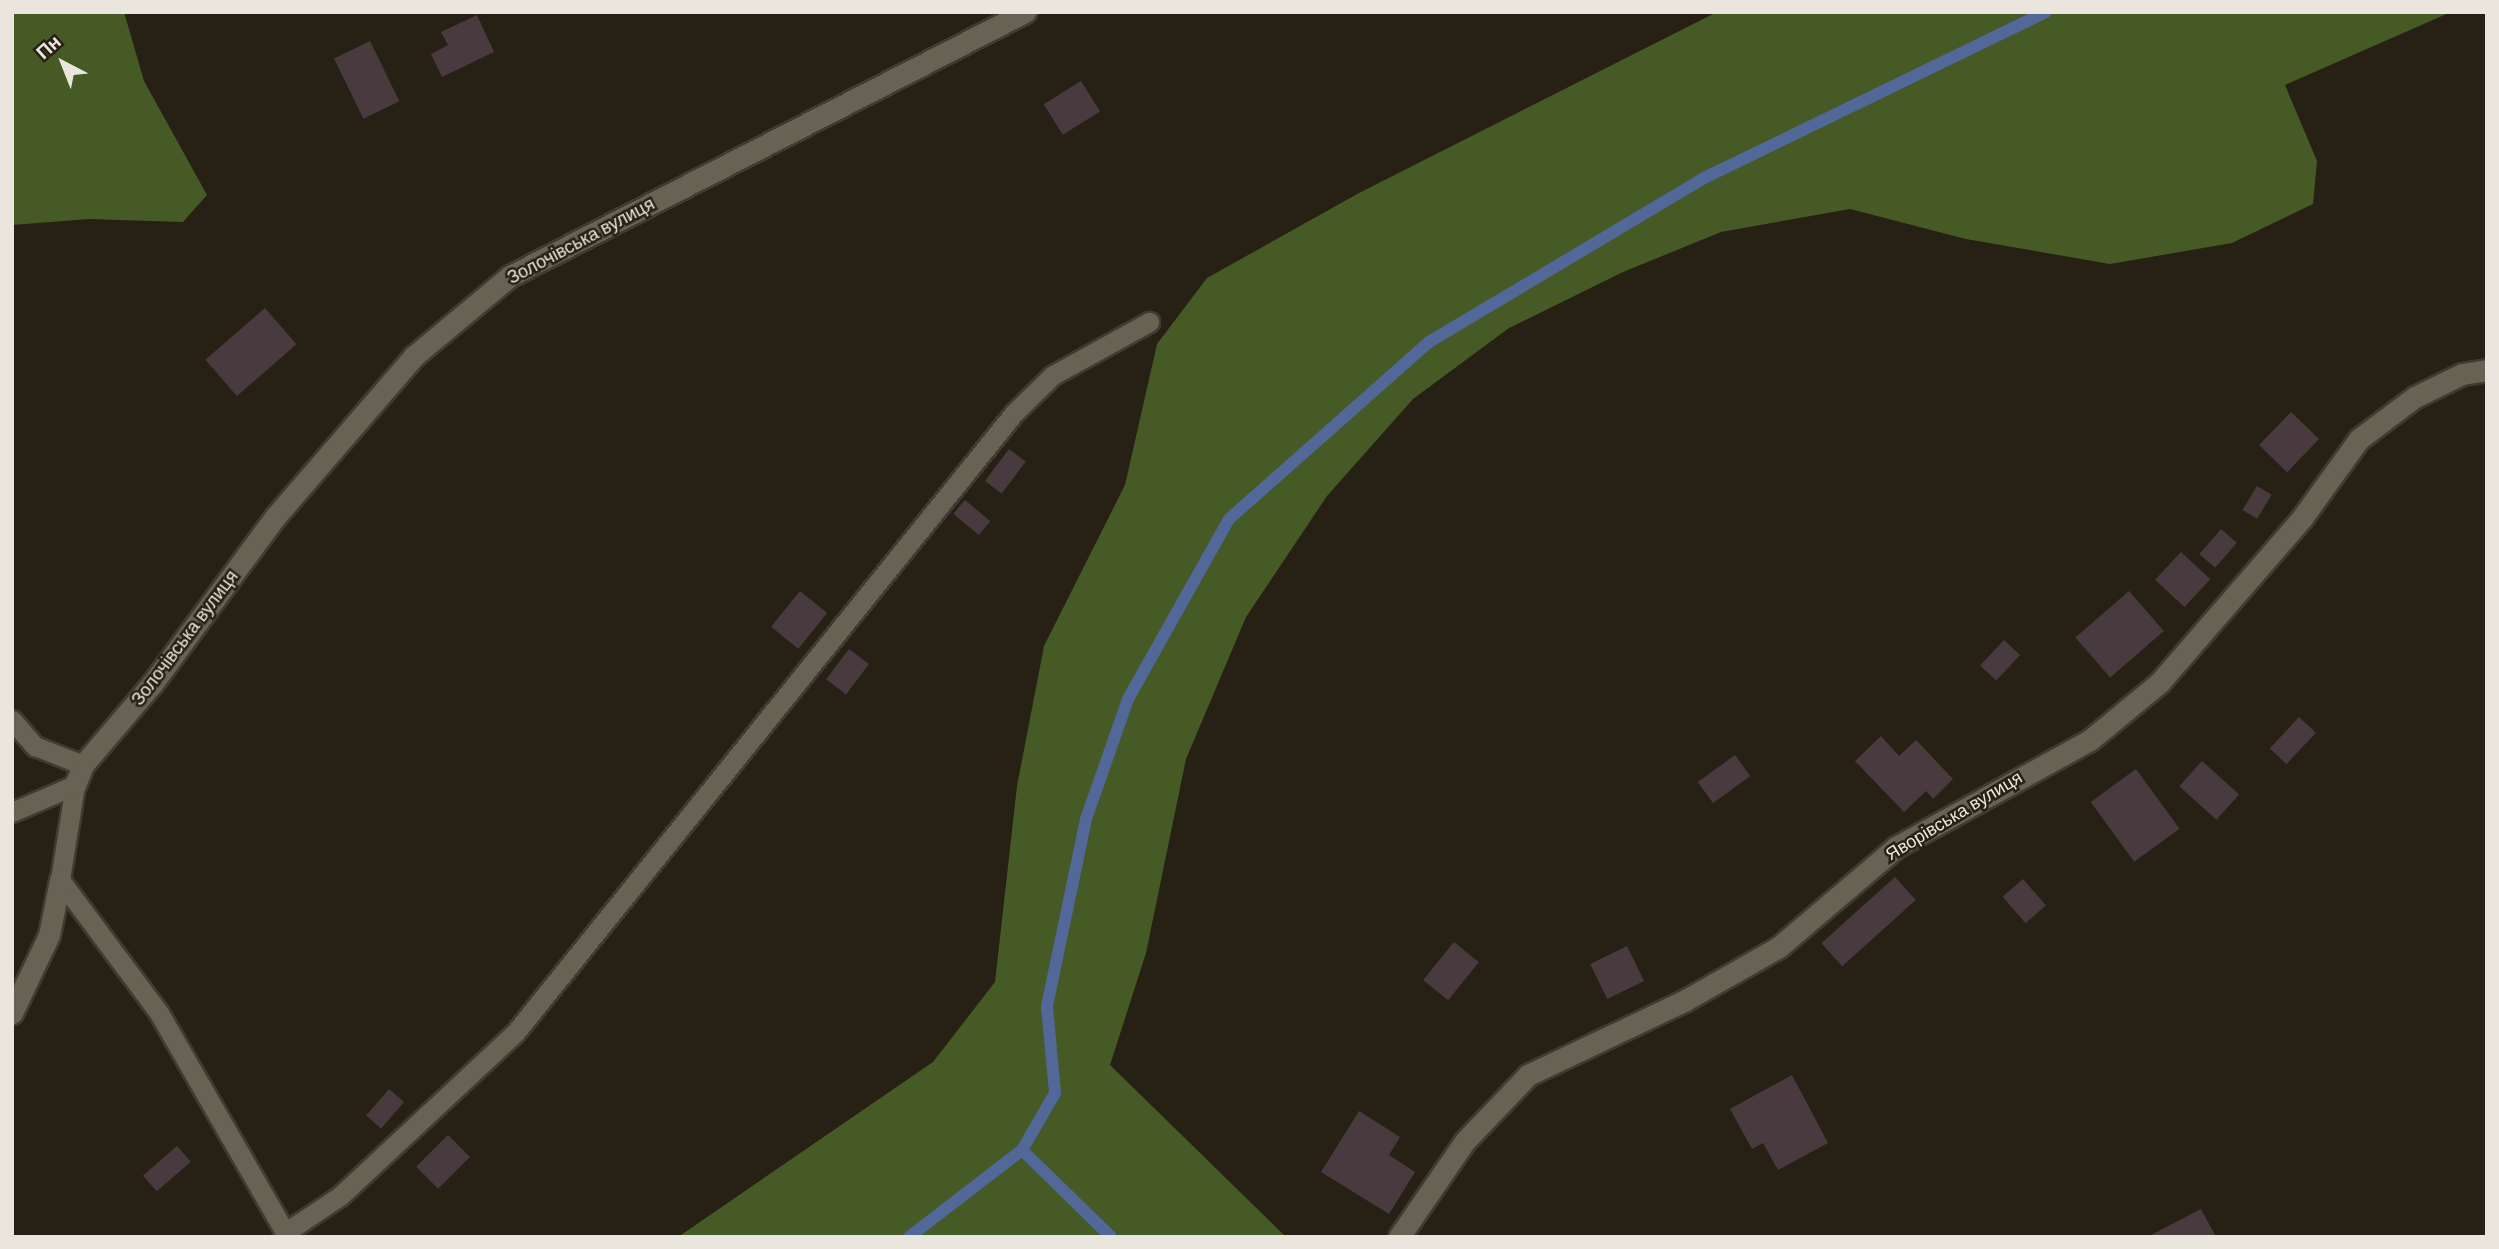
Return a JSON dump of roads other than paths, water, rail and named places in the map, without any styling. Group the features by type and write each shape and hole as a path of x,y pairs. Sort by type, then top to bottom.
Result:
{"street":[{"name":"Золочівська вулиця","path":"79,775 152,684 276,516 414,356 510,276 1025,12"},
{"name":"Яворівська вулиця","path":"1399,1237 1465,1141 1528,1075 1684,1001 1779,947 1896,847 2090,740 2160,682 2302,518 2360,439 2415,397 2462,374 2487,370"},
{"path":"12,1013 49,935 60,880"}],"lane":[{"path":"79,775 60,880 159,1013 287,1235 340,1196 515,1033 1014,413 1053,375 1149,322"},
{"path":"12,720 35,746 79,775"},
{"path":"12,812 79,775"}],"waterway":[{"path":"909,1237 1022,1150 1055,1093 1047,1006 1086,819 1128,699 1229,519 1429,342 1702,179 2046,12"},
{"path":"1022,1150 1111,1237"}]}
